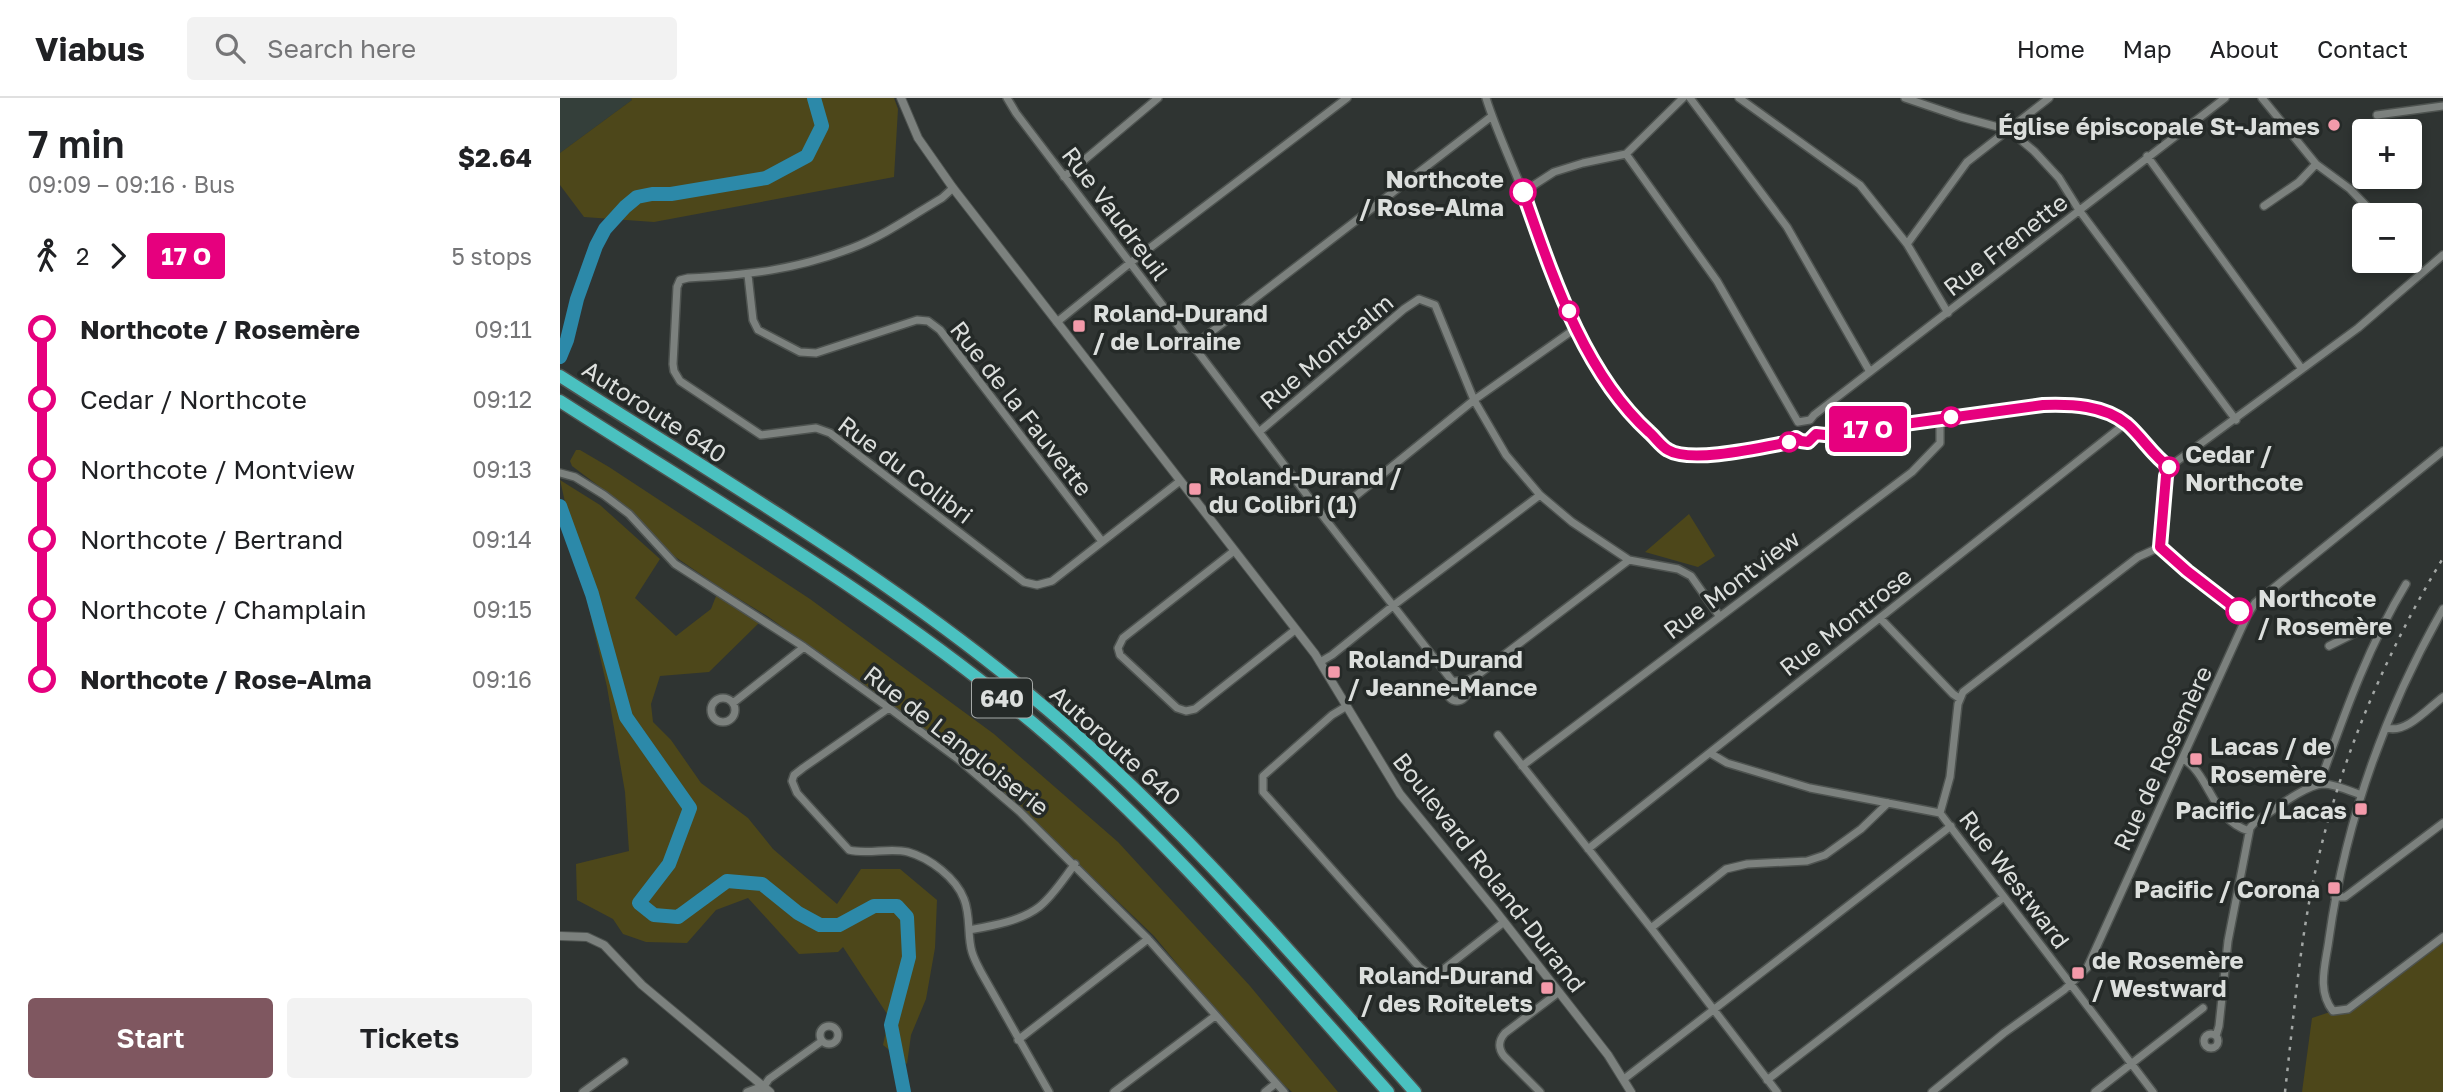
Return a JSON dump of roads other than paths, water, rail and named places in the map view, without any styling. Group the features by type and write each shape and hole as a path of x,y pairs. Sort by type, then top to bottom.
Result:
{"highway":[{"name":"Autoroute 640","path":"560,376 880,582 1014,682 1086,743 1178,831 1415,1092"},
{"name":"Autoroute 640","path":"564,403 874,603 958,663 1030,720 1102,784 1182,864 1388,1092"},
{"path":"1370,1042 1422,1092"}],"street":[{"name":"Boulevard Roland-Durand","path":"901,98 918,138 953,188 1296,630 1320,662 1400,794 1559,992 1631,1092"},
{"name":"Rue Vaudreuil","path":"1007,98 1193,346 1453,682"},
{"path":"1064,177 1158,98"},
{"path":"1057,322 1130,263 1348,98"},
{"path":"1486,98 1576,328 1592,359 1622,405 1669,451 1686,455 1711,455 1790,442 1796,438"},
{"path":"1523,192 1555,172 1626,154 1683,98"},
{"path":"1690,98 1787,227 1870,372"},
{"path":"1740,98 1860,185 1907,244 1948,313"},
{"path":"1905,98 2009,130 2034,151 2059,178 2079,210 2236,420"},
{"path":"1907,244 1967,162 2049,98"},
{"name":"Rue Frenette","path":"1810,420 2225,98"},
{"path":"2262,98 2316,164 2350,189 2363,203"},
{"path":"2377,115 2443,106"},
{"path":"1193,346 1492,116"},
{"path":"1626,154 1717,281 1798,422"},
{"path":"2147,156 2302,369"},
{"path":"2264,205 2293,187 2316,164"},
{"name":"Rue du Colibri","path":"953,188 942,198 854,248 789,268 680,281 677,287 674,372 681,381 761,435 817,428 831,433 1024,582 1037,585 1052,581 1101,540 1180,481"},
{"path":"2422,272 2443,255"},
{"path":"2160,547 2169,467 2369,319 2421,273"},
{"name":"Rue de la Fauvette","path":"748,275 753,320 758,330 800,352 816,353 916,320 928,321 940,330 1101,540"},
{"name":"Rue Montcalm","path":"1259,432 1419,299 1435,306 1474,400 1506,455 1540,495 1572,522 1629,560 1678,569 1691,576 1720,617"},
{"path":"1326,520 1474,400 1576,328"},
{"path":"1816,434 1825,435 2043,405 2075,404 2108,414 2126,423 2169,467"},
{"name":"Rue Montview","path":"1521,766 1912,472 1940,443 1940,418"},
{"path":"1798,422 1810,420 1815,426 1816,434"},
{"path":"1798,422 1794,432 1796,438 1808,442 1816,434"},
{"name":"Rue Montrose","path":"1588,849 2126,423"},
{"name":"Rue de Rosemère","path":"1932,1092 2004,1033 2071,985 2092,959 2247,616 2263,596 2443,451"},
{"name":"Rue de Langloiserie","path":"560,473 575,477 604,495 629,514 676,564 804,647 889,708 1019,811 1148,940 1284,1092"},
{"path":"1320,662 1540,495"},
{"path":"2160,547 2216,595 2247,616"},
{"path":"1940,813 1950,777 1959,698 1965,690 2138,556 2160,547"},
{"path":"1234,551 1123,638 1118,648 1121,655 1177,708 1186,712 1195,709 1296,630"},
{"path":"1462,682 1466,687 1466,694 1462,699 1455,700 1447,692 1450,684 1475,677 1629,560"},
{"path":"2321,784 2348,703 2383,625 2406,584"},
{"path":"2443,609 2406,682 2361,795 2335,897 2323,987 2326,1002 2333,1011 2348,1009 2443,937"},
{"path":"1880,618 1959,698"},
{"path":"2329,646 2371,625 2383,625"},
{"path":"733,703 804,647"},
{"path":"2387,728 2402,727 2443,697"},
{"path":"1346,706 1262,776 1263,792 1420,968 1429,974 1444,969 1504,922"},
{"path":"889,708 803,768 794,775 792,781 797,793 849,850 898,850 912,853 943,871 954,882 965,900 972,953 976,962 1049,1092"},
{"path":"1498,735 1777,1092"},
{"name":"Rue Westward","path":"1710,753 1727,763 1810,788 1940,813 2153,1092"},
{"path":"2183,759 2191,764 2227,817 2237,826 2249,831"},
{"path":"2216,1036 2231,928 2249,831 2254,823 2291,799 2321,784 2361,795"},
{"path":"1651,928 1726,869 1746,864 1807,861 1825,855 1861,829 1888,803"},
{"path":"2335,897 2344,897 2443,823"},
{"path":"1624,1079 1951,826"},
{"path":"969,930 996,925 1037,909 1074,864"},
{"path":"1768,1080 2004,897"},
{"path":"560,936 587,937 604,944 642,985 764,1090"},
{"path":"1018,1040 1148,940"},
{"path":"1539,1092 1500,1051 1500,1041 1505,1033 1559,992"},
{"path":"2095,1092 2203,1008"},
{"path":"1114,1092 1215,1016"},
{"path":"747,1092 764,1090 821,1041"},
{"path":"583,1092 624,1062"},
{"path":"1265,1092 1275,1084"}],"waterway":[{"path":"560,357 596,246 605,229 625,207 637,197 766,178 807,156 822,126 814,98"},
{"path":"560,506 592,594 626,717 690,808 669,864 639,903 654,915 678,917 727,881 762,884 798,913 820,925 839,925 874,906 897,906 907,917 909,957 891,1025 904,1092"}],"railway":[{"path":"2285,1092 2308,908 2335,797 2364,714 2382,674 2443,558"}],"place":[{"name":"Église épiscopale St-James","path":"2334,125"},
{"name":"Northcote / Rose-Alma","path":"1523,192"},
{"name":"Roland-Durand / de Lorraine","path":"1079,326"},
{"name":"Cedar / Northcote","path":"2169,467"},
{"name":"Roland-Durand / du Colibri (1)","path":"1195,489"},
{"name":"Northcote / Rosemère","path":"2239,611"},
{"name":"Roland-Durand / Jeanne-Mance","path":"1334,672"},
{"name":"Lacas / de Rosemère","path":"2196,759"},
{"name":"Pacific / Lacas","path":"2361,809"},
{"name":"Pacific / Corona","path":"2334,888"},
{"name":"de Rosemère / Westward","path":"2078,973"},
{"name":"Roland-Durand / des Roitelets","path":"1547,988"}]}
